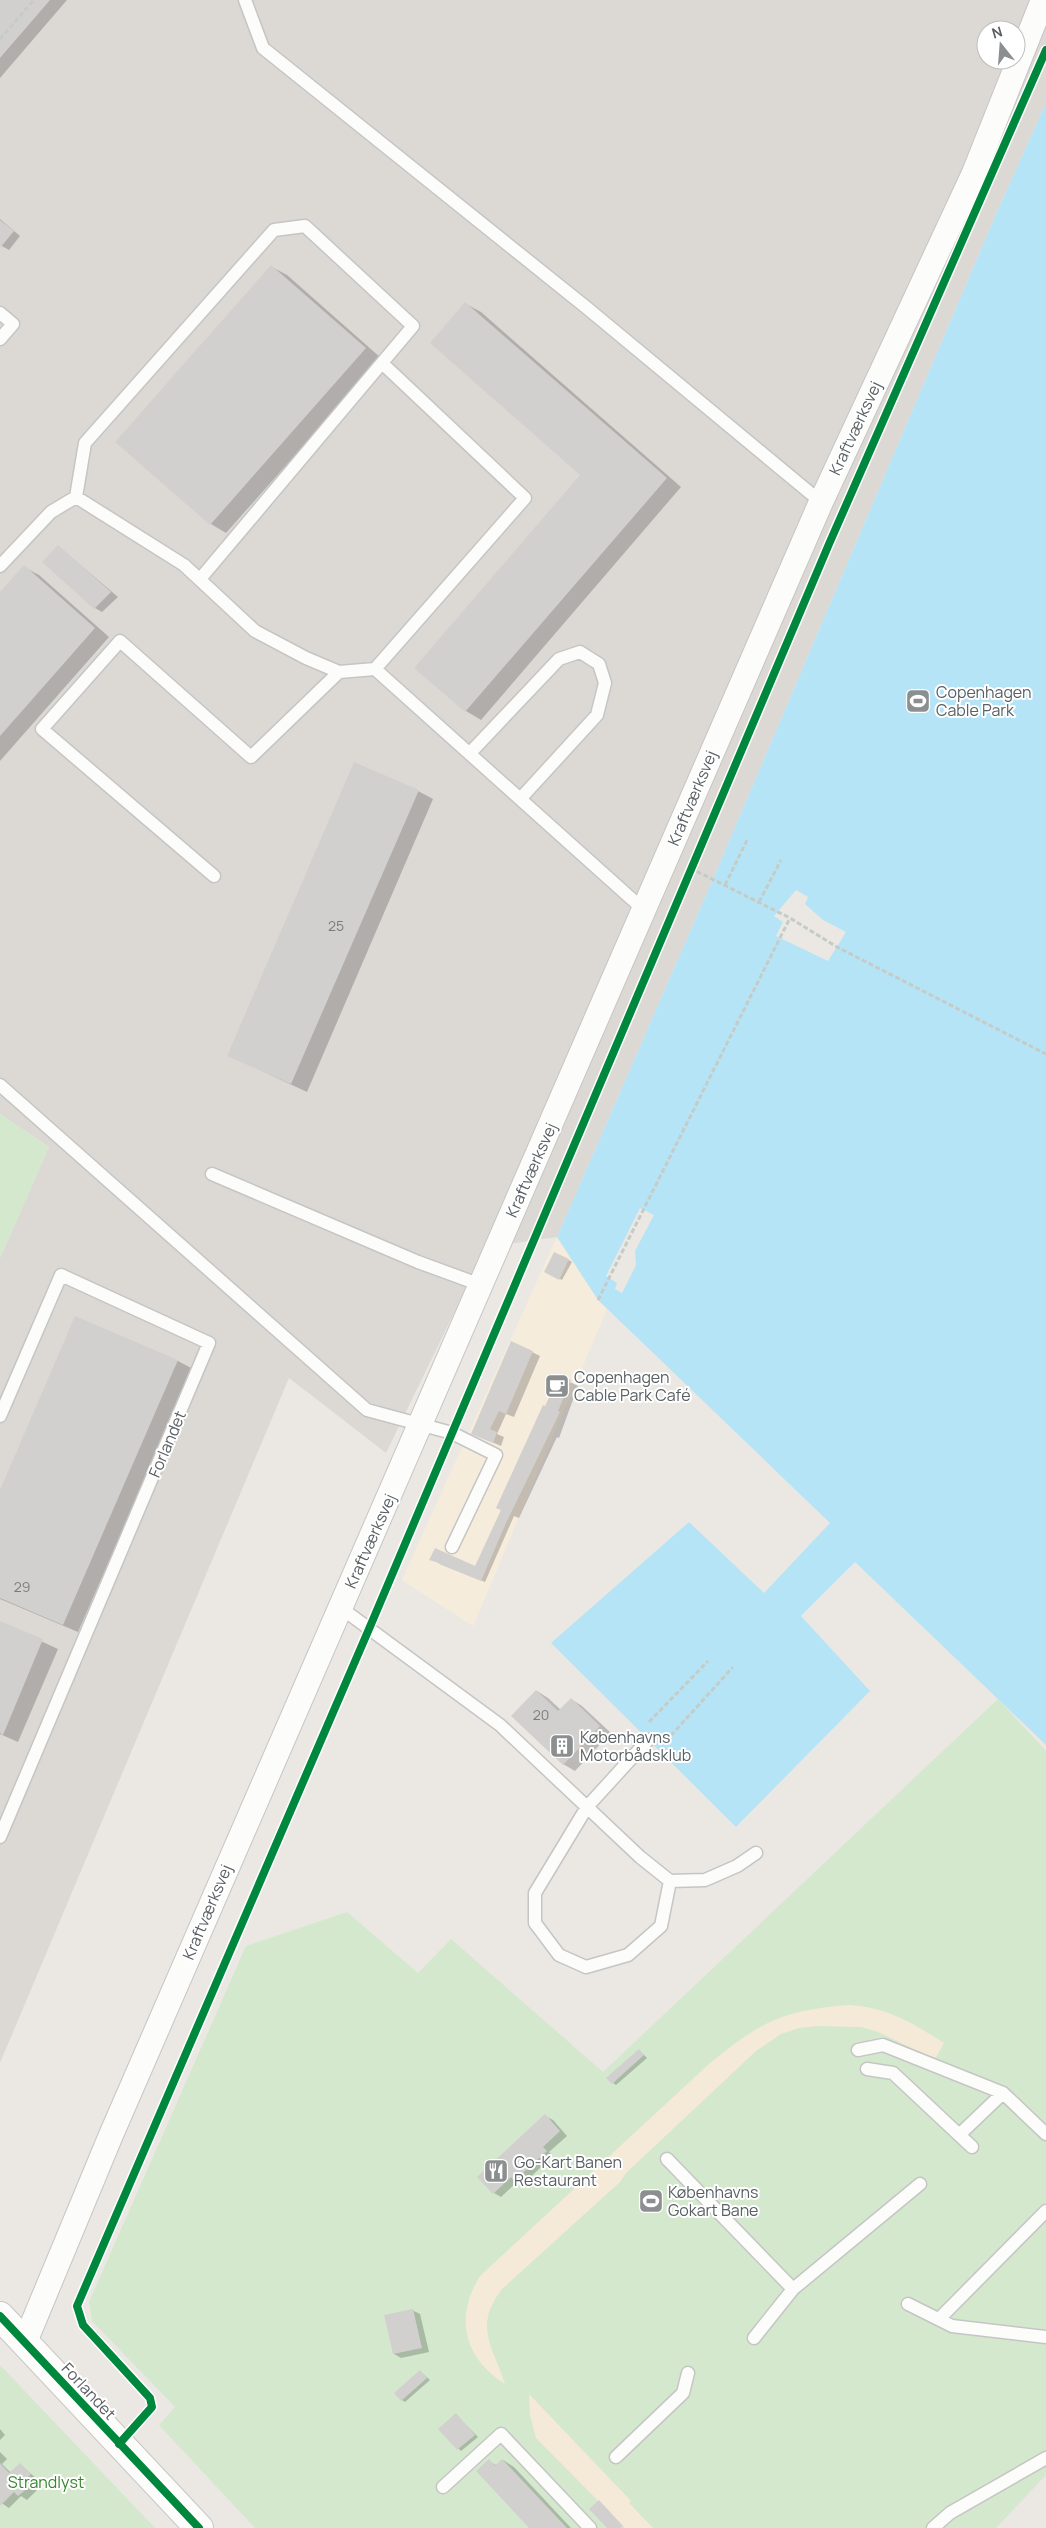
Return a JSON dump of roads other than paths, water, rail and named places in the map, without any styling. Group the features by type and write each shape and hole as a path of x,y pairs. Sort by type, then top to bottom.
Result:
{"street":[{"name":"Kraftværksvej","path":"25,2342 115,2126 421,1425 820,502 974,173 1043,0"},
{"name":"Forlandet","path":"0,2316 199,2528"}],"lane":[{"path":"245,0 263,48 587,308 820,502"},
{"path":"0,566 51,512 76,497 85,443 274,230 305,226 413,326 200,579"},
{"path":"0,313 13,324 0,339"},
{"path":"76,497 184,565 255,631 306,658 339,672 375,669 525,498 382,363"},
{"path":"214,876 42,729 120,642 251,757 339,672"},
{"path":"470,753 559,659 580,652 599,664 605,683 597,715 521,798"},
{"path":"375,669 644,910"},
{"path":"0,1085 367,1410 452,1433 496,1455 452,1547"},
{"path":"212,1174 418,1262 481,1285"},
{"name":"Forlandet","path":"0,1416 61,1275 209,1343 0,1837"},
{"path":"340,1608 500,1725 640,1857 670,1881 705,1880 737,1866 756,1853"},
{"path":"648,1740 588,1807 535,1893 535,1923 559,1955 586,1967 628,1955 660,1926 670,1881"},
{"path":"858,2050 883,2045 1002,2093 1046,2134"},
{"path":"867,2069 893,2073 972,2147"},
{"path":"959,2135 1002,2093"},
{"path":"667,2159 793,2289"},
{"path":"754,2338 793,2289 920,2184"},
{"path":"939,2319 1046,2211"},
{"path":"908,2304 952,2326 1046,2337"},
{"path":"616,2457 683,2394 688,2373"},
{"path":"443,2487 501,2434 590,2528"},
{"path":"933,2528 950,2513 1046,2458"}],"water":[{"name":"Copenhagen Cable Park","path":"1046,103 1046,1745 855,1562 801,1616 870,1691 736,1827 551,1643 689,1522 764,1593 830,1523 598,1300 557,1237 713,879 996,214"}],"place":[{"name":"Copenhagen Cable Park","path":"918,701"},
{"name":"Copenhagen Cable Park Café","path":"557,1386"},
{"name":"Københavns Motorbådsklub","path":"562,1746"},
{"name":"Go-Kart Banen Restaurant","path":"496,2171"},
{"name":"Københavns Gokart Bane","path":"651,2201"}],"park label":[{"name":"Strandlyst","path":"46,2482"}]}
